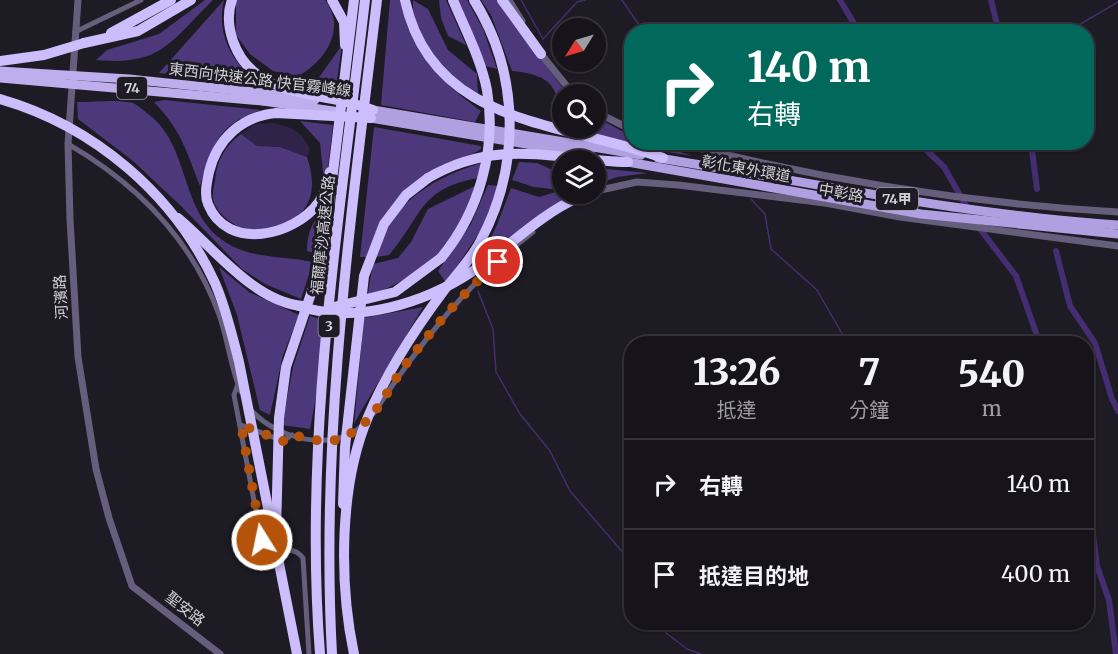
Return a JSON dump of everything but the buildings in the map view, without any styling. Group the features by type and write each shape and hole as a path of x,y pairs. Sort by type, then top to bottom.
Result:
{"highway":[{"path":"0,61 44,55 84,43 127,27 171,0"},
{"path":"84,43 138,31 191,0"},
{"path":"231,0 229,13 231,36 244,61 268,82 283,89 372,114"},
{"path":"332,0 344,22 344,71"},
{"path":"275,538 278,517 279,418 286,367 322,255 354,0"},
{"name":"福爾摩沙高速公路","path":"320,654 316,541 322,396 336,245 365,0"},
{"name":"福爾摩沙高速公路","path":"332,654 329,534 332,440 348,246 377,0"},
{"path":"405,0 416,36 438,70 477,100 502,112 571,133 624,145"},
{"path":"299,306 333,307 381,297 407,285 441,258 464,226 475,201 488,137 487,91 482,69 453,0"},
{"path":"344,523 361,440 383,383 410,338 480,243 505,180 510,100 506,77 494,38 474,0"},
{"path":"502,0 541,54"},
{"name":"東西向快速公路 快官霧峰線","path":"0,71 138,80 372,114"},
{"name":"東西向快速公路 快官霧峰線","path":"0,78 263,97"},
{"path":"0,99 60,123 126,165 228,267 251,283 299,306 340,314 358,313 405,302 437,291 471,273 549,213 566,204"},
{"path":"334,148 325,188 311,211 285,228 253,236 229,227 208,204 206,193 210,166 224,138 248,120 263,114 372,114"},
{"path":"640,150 663,158"},
{"path":"354,654 346,614 342,487 364,276 384,224 406,195 451,164 498,153 628,162"},
{"path":"178,218 214,282 227,315 248,400 297,654"}],"main road":[{"name":"彰化東外環道","path":"372,114 663,158 978,211 1118,225"},
{"name":"彰化東外環道","path":"372,114 672,171 921,214 1118,237"}],"street":[{"name":"河濱路","path":"78,0 68,144 78,357 96,469 109,518 132,585"},
{"path":"75,32 141,0"},
{"path":"510,0 541,54 565,84"},
{"path":"606,117 624,126"},
{"path":"68,144 105,166 134,190 164,220 187,250 218,313 238,384 247,405 261,422 272,429 292,435 328,442 360,428 374,414 406,363 456,303 522,241 571,204"},
{"name":"中彰路","path":"706,150 767,165 947,197 1039,208 1118,212"},
{"name":"中彰路","path":"606,189 637,182 678,184 1118,246"},
{"path":"238,384 234,395 265,559 287,549 295,550 303,558 309,654"},
{"path":"241,425 283,441 292,435"},
{"name":"聖安路","path":"132,585 220,654"}],"shaded area":[{"path":"205,0 213,0 174,39 151,55 118,61 96,60 107,50 159,34"},
{"path":"224,0 222,25 229,48 242,68 261,85 159,73"},
{"path":"236,0 325,0 334,22 330,43 317,62 298,76 273,71 250,54 236,35"},
{"path":"390,0 401,0 411,34 429,64 453,89 481,111 475,122 381,105"},
{"path":"413,0 428,9 448,50 477,74 478,95 454,77 432,55 417,30"},
{"path":"439,0 446,0 466,45 448,36 441,18"},
{"path":"457,0 467,0 483,29 497,69 485,66"},
{"path":"481,0 497,0 560,84 552,84 552,87 542,78 512,71 491,15"},
{"path":"342,45 335,94 313,88 313,81 320,76"},
{"path":"165,100 261,110 235,122 219,138 213,148 200,186 177,131 154,102"},
{"path":"77,102 127,102 135,104 148,114 161,126 170,141 196,207 217,236 228,244 251,253 313,262 301,299 265,284 242,269 181,206 133,161 78,119"},
{"path":"300,121 333,125 324,181 320,143"},
{"path":"606,122 624,132 624,142 606,137"},
{"path":"273,123 291,128 300,134 310,149 307,157 280,147 257,146 241,134 255,124"},
{"path":"374,127 481,146 481,149 442,165 416,182 386,216 366,257 360,257"},
{"path":"241,134 257,146 280,147 307,157 312,181 308,202 296,218 286,224 259,232 249,231 229,221 215,205 213,192 220,160 230,143"},
{"path":"654,150 674,150 693,156"},
{"path":"519,162 537,163 552,170 552,189 534,187 512,180"},
{"path":"482,163 478,178 458,183 432,197 389,255 376,257 386,230 396,214 417,194 455,172"},
{"path":"606,169 648,173 617,177 606,181"},
{"path":"477,185 461,226 446,248 420,270 367,298 373,264 398,258 411,242 428,209"},
{"path":"488,185 499,186 481,230 446,283 438,271 471,224"},
{"path":"511,188 539,197 552,193 552,204 559,204 477,266 497,225"},
{"path":"326,207 317,254 307,251 312,227"},
{"path":"219,267 249,292 299,315 283,355 270,415 260,410 237,315"},
{"path":"423,307 360,413 354,424 364,318"},
{"path":"310,316 323,320 320,376 310,429 282,425 293,367"}],"waterway":[{"path":"521,0 543,39 577,2 585,0"},
{"path":"622,0 638,24"},
{"path":"840,0 854,24"},
{"path":"991,0 997,24"},
{"path":"1081,24 1118,2"},
{"path":"926,150 944,167 969,211"},
{"path":"1032,150 1037,189"},
{"path":"751,199 765,214 771,249 817,290 843,336"},
{"path":"977,225 1016,276 1037,336"},
{"path":"1056,251 1070,306 1090,336"},
{"path":"478,291 493,329 496,372 520,414 550,451 570,491 624,554"},
{"path":"1094,342 1118,411"},
{"path":"1094,542 1097,566 1109,600 1116,654"},
{"path":"665,630 666,633 687,649 701,654"}],"route":[{"path":"262,540 241,425 283,441 292,435 328,442 360,428 374,414 406,363 431,331 498,262"}]}
